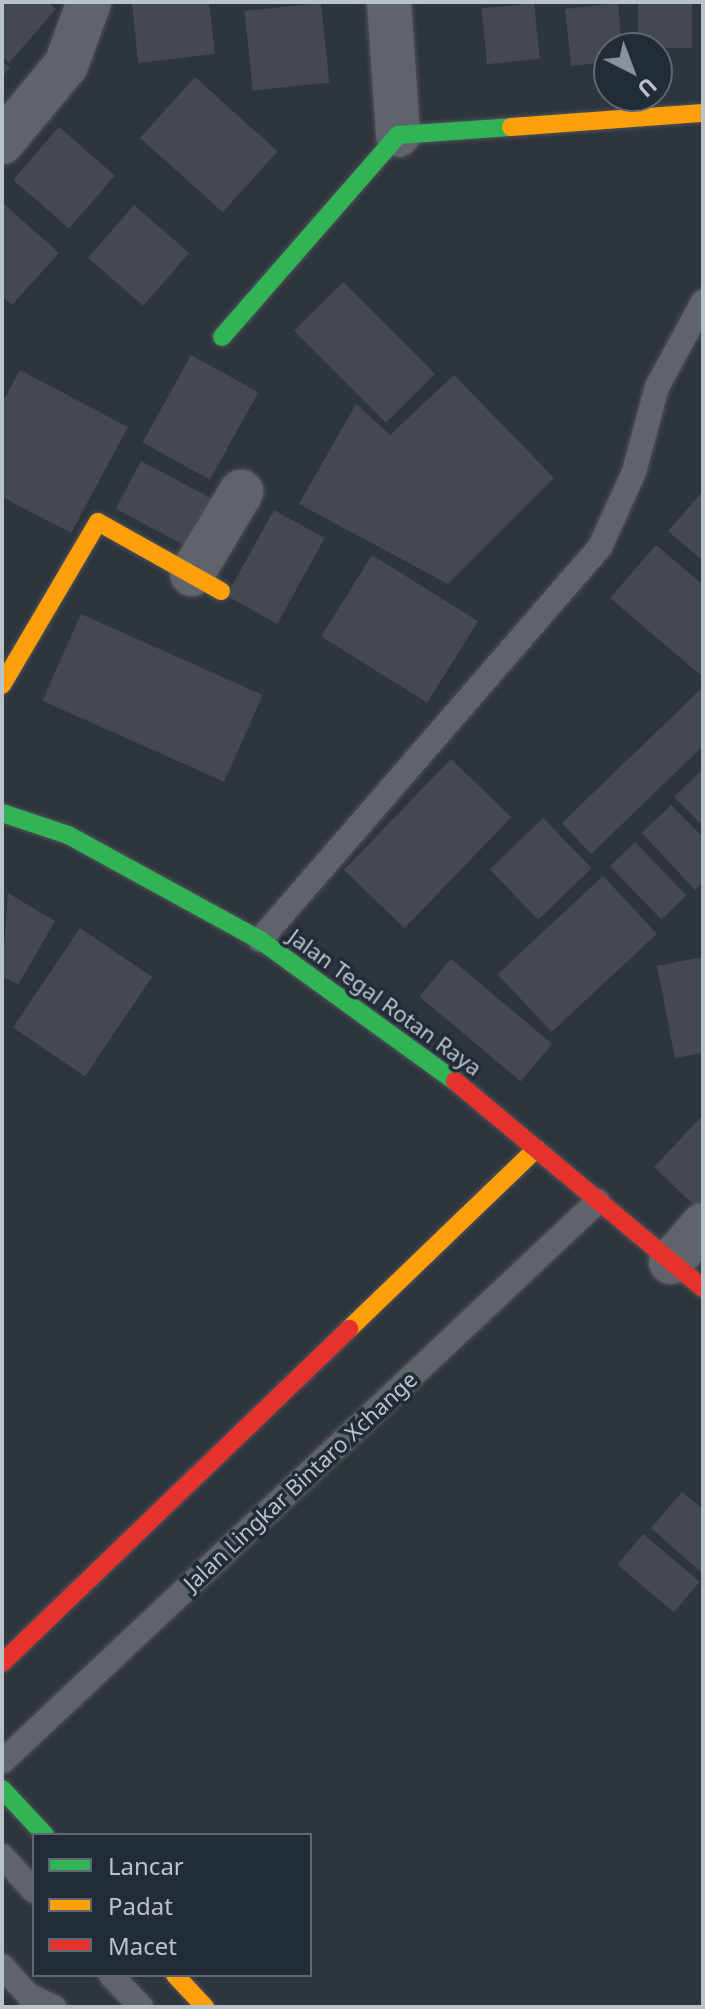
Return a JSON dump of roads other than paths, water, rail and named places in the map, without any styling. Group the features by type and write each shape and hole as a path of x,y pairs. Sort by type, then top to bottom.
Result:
{"main road":[{"path":"222,337 398,135 703,113"},
{"path":"2,685 98,522 207,582"},
{"name":"Jalan Tegal Rotan Raya","path":"2,813 68,835 260,940 419,1051 687,1275"},
{"path":"2,1663 536,1149"},
{"path":"2,1789 43,1833"},
{"path":"178,1977 205,2007"}],"street":[{"path":"2,142 66,65 89,2"},
{"path":"389,2 398,135"},
{"path":"207,582 241,492"},
{"path":"687,1275 703,1225"}],"lane":[{"path":"260,940 600,547 634,472 657,387 703,302"},
{"name":"Jalan Lingkar Bintaro Xchange","path":"3,1760 598,1201"},
{"path":"3,1760 44,1833"},
{"path":"2,1856 32,1889"},
{"path":"2,1966 34,2001 54,2007"},
{"path":"113,1977 141,2007"},
{"path":"148,2007 176,1977"}]}
